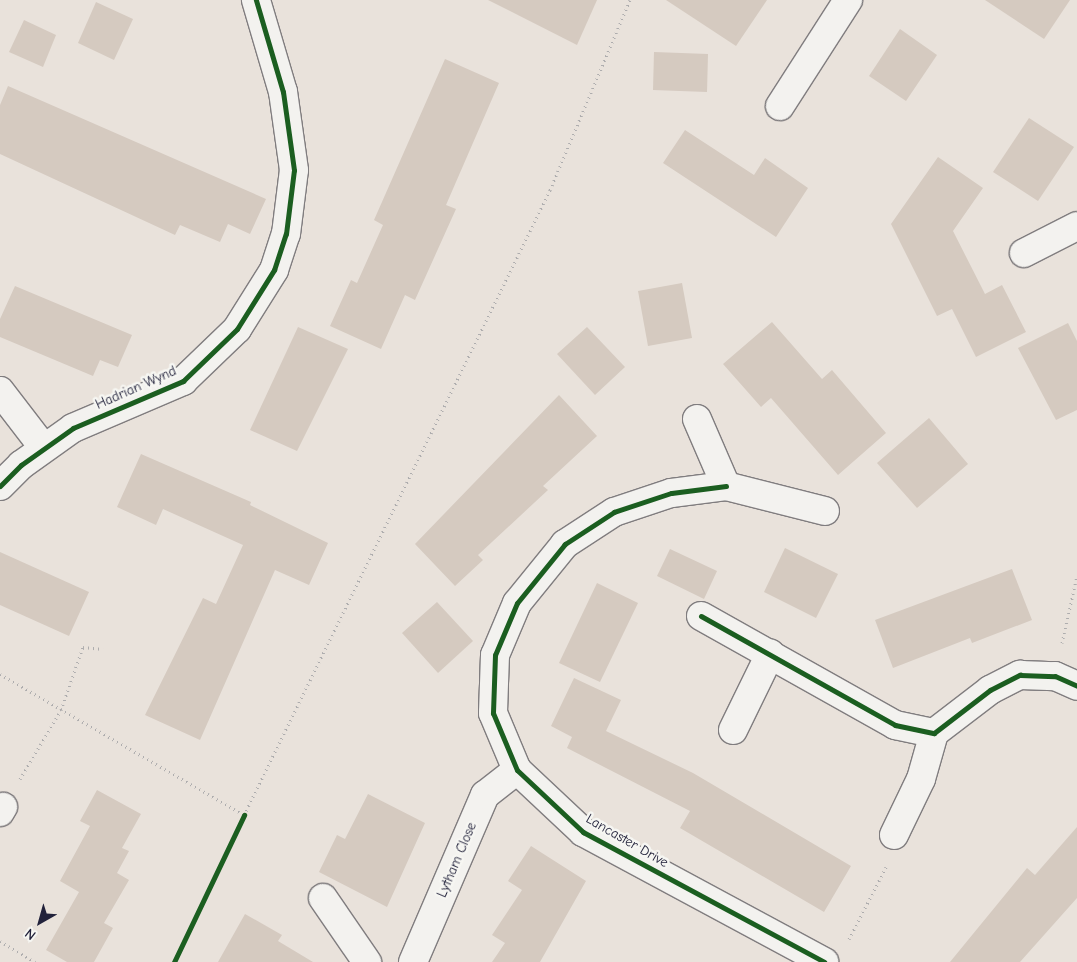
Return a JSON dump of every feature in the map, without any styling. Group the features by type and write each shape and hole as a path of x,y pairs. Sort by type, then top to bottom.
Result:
{"street":[{"name":"Hadrian Wynd","path":"0,486 43,447 73,428 183,382 237,329 274,270 286,234 294,170 283,92 256,0"},
{"path":"780,106 848,0"},
{"path":"1024,253 1077,226"},
{"path":"0,392 43,447"},
{"path":"697,419 726,486"},
{"name":"Lancaster Drive","path":"824,962 782,952 583,832 517,770 493,713 495,655 516,602 564,544 614,512 671,493 726,486 825,512"},
{"path":"701,616 896,725 934,733"},
{"path":"733,730 770,654"},
{"path":"894,835 920,779 934,733 990,690 1020,675 1066,681"},
{"name":"Lytham Close","path":"413,962 485,796 517,770"},
{"path":"323,898 368,962"}],"path":[{"path":"0,674 244,815 550,190 630,0"},
{"path":"1066,681 1077,576"},
{"path":"2,810 61,710 83,647 103,648"},
{"path":"846,945 894,850 894,835"},
{"path":"0,941 35,962"}],"building":[{"path":"488,0 597,0 577,45"},
{"path":"666,0 767,0 736,46"},
{"path":"985,0 1070,0 1044,39"},
{"path":"96,2 133,19 114,60 78,43"},
{"path":"24,20 56,35 43,67 9,52"},
{"path":"900,29 937,55 906,101 869,76"},
{"path":"654,52 708,54 707,92 653,90"},
{"path":"445,59 499,83 446,205 456,209 415,300 405,295 381,349 330,326 351,280 357,283 383,225 374,220"},
{"path":"8,86 266,199 250,234 228,224 220,242 180,225 175,235 0,154 0,105"},
{"path":"1029,118 1074,147 1038,201 993,172"},
{"path":"685,130 754,175 765,158 808,188 776,237 663,163"},
{"path":"938,157 983,188 953,231 985,294 1002,285 1026,332 976,357 952,309 937,316 891,224"},
{"path":"682,283 692,338 648,346 638,291"},
{"path":"15,286 132,335 118,367 100,360 93,376 0,337 0,319"},
{"path":"772,322 822,379 832,370 886,433 838,475 771,398 761,407 723,364"},
{"path":"1068,323 1077,341 1077,410 1056,420 1018,348"},
{"path":"298,327 348,349 297,451 250,430"},
{"path":"587,327 625,367 595,395 557,354"},
{"path":"559,395 597,436 543,486 548,490 478,555 483,560 455,586 415,544"},
{"path":"929,418 968,464 917,508 877,463"},
{"path":"141,454 251,502 250,505 328,543 309,585 275,570 200,740 145,715 203,598 216,604 243,545 163,509 156,525 117,507"},
{"path":"785,548 838,574 816,618 764,592"},
{"path":"670,549 717,571 704,599 657,576"},
{"path":"0,552 89,592 69,636 0,605"},
{"path":"1012,569 1032,620 972,643 970,638 893,668 875,620"},
{"path":"597,583 638,603 600,682 559,663"},
{"path":"437,602 473,641 438,673 402,633"},
{"path":"574,678 621,700 606,731 693,773 851,866 824,912 680,828 690,811 567,748 572,737 551,726"},
{"path":"97,790 141,814 122,848 129,851 117,873 129,880 104,923 113,928 94,962 67,962 46,950 79,892 60,881 90,826 80,821"},
{"path":"368,794 425,823 387,907 319,872 337,835 345,839"},
{"path":"1077,827 1077,898 1020,962 950,962 1027,868 1035,875"},
{"path":"531,846 586,881 540,962 492,962 505,943 492,935 522,890 508,881"},
{"path":"245,914 282,935 278,941 313,962 218,962"}],"cycle path":[{"path":"0,486 21,465 73,428 183,381 237,329 274,270 286,234 294,170 283,92 256,0"},
{"path":"726,486 671,493 614,512 565,544 517,603 495,655 493,713 517,770 583,832 824,962"},
{"path":"701,616 895,725 934,733 990,690 1020,675 1055,676 1077,686"},
{"path":"174,962 244,815"}]}
